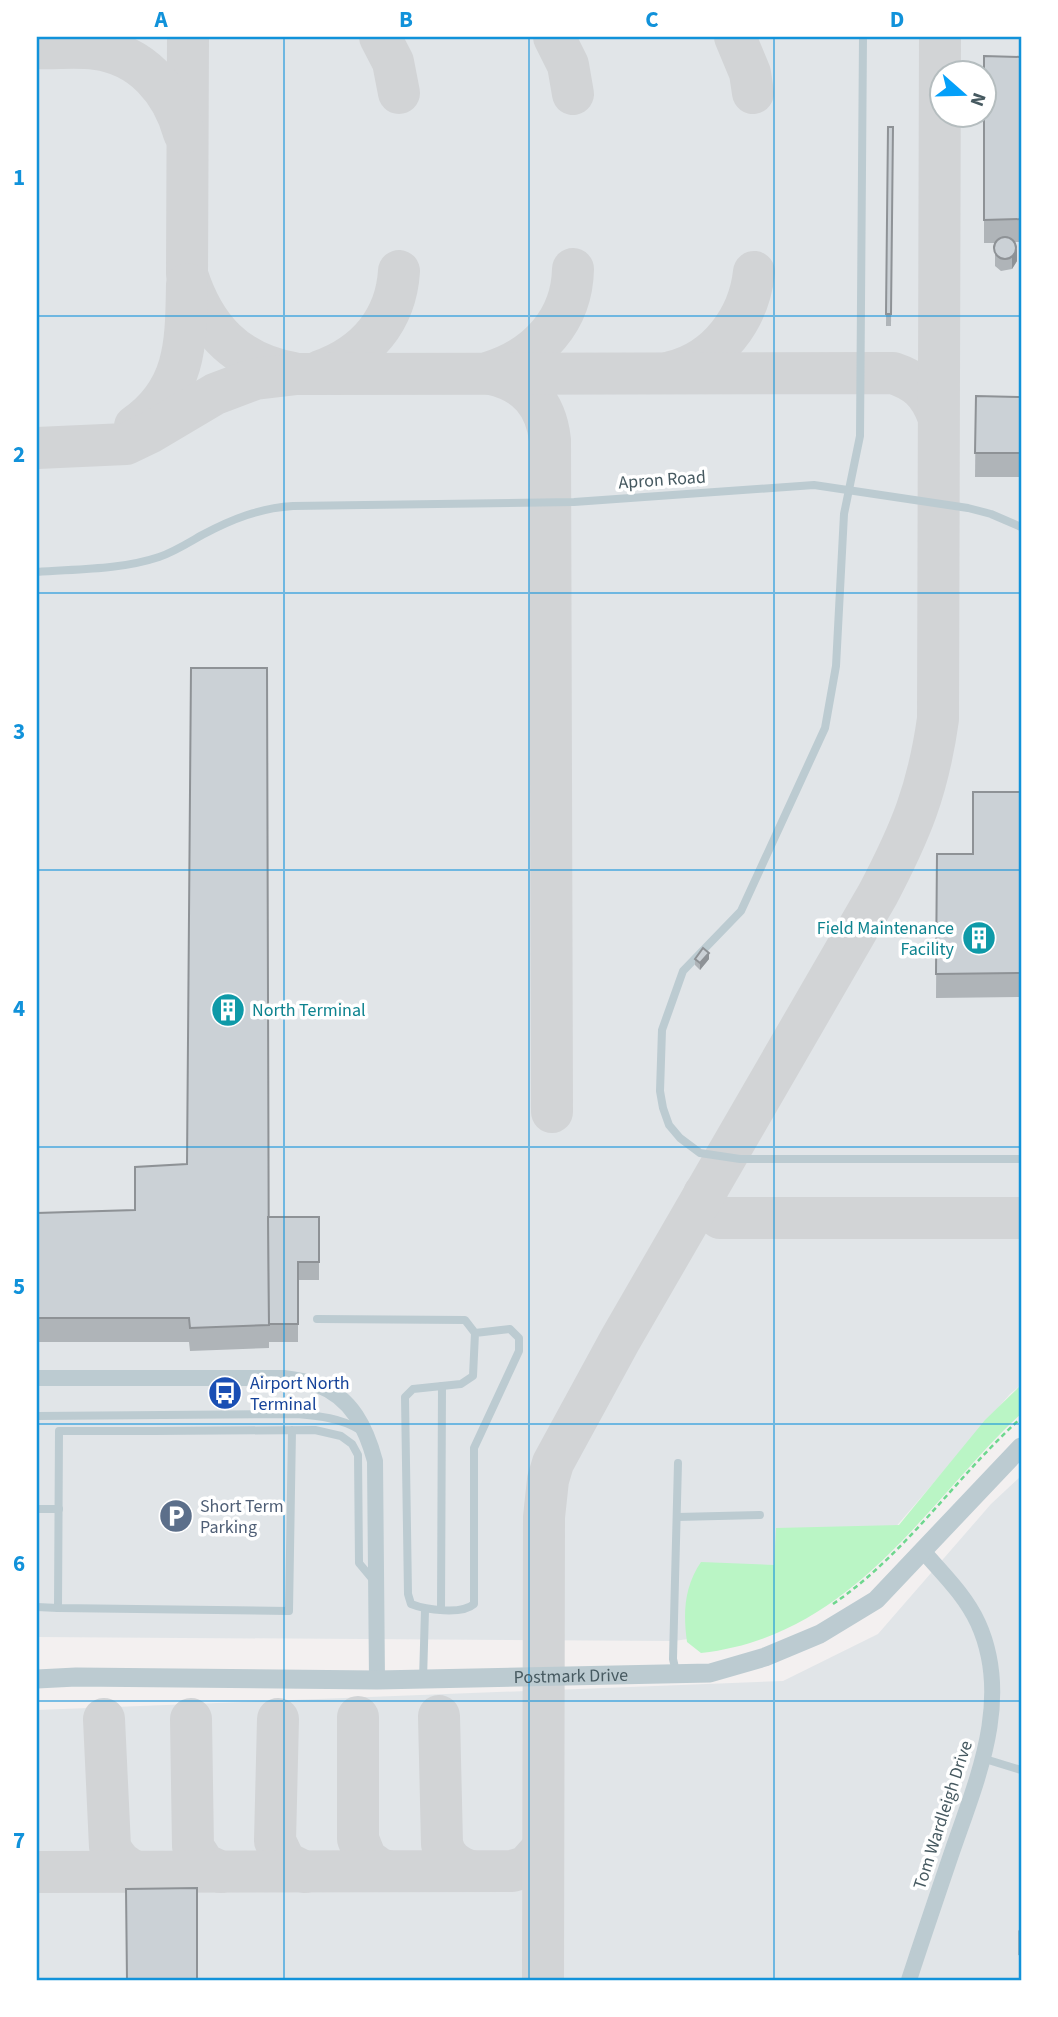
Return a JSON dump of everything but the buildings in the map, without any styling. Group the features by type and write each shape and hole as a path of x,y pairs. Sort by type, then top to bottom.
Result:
{"street":[{"path":"37,1378 285,1378 318,1385 342,1400 357,1416 368,1435 374,1461 377,1680"},
{"path":"37,1385 64,1378"},
{"name":"Postmark Drive","path":"37,1679 76,1677 423,1680 710,1673 765,1657 820,1634 876,1600 1021,1447"},
{"name":"Tom Wardleigh Drive","path":"909,1980 985,1759 991,1719 992,1684 988,1653 978,1623 963,1597 923,1551"}],"lane":[{"path":"863,37 860,429 858,452 842,527 836,667 825,728 741,911 683,971 662,1030 660,1084 663,1108 669,1125 680,1138 700,1153 718,1157 1021,1159"},
{"name":"Apron Road","path":"37,572 117,566 152,559 235,519 260,510 287,506 574,502 814,485 968,508 991,514 1021,527"},
{"path":"317,1319 465,1320 475,1333 473,1376 461,1384 413,1389 405,1397 408,1594 411,1604 425,1610 466,1610 474,1604 474,1448 519,1351 519,1338 510,1329 475,1333"},
{"path":"441,1610 442,1386"},
{"path":"37,1416 297,1414 321,1416 350,1424 368,1435"},
{"path":"37,1606 289,1611 292,1430"},
{"path":"58,1608 59,1431 315,1430 341,1436 352,1444 358,1455 359,1563 376,1583"},
{"path":"677,1675 673,1659 678,1463"},
{"path":"37,1509 59,1509"},
{"path":"677,1517 760,1515"},
{"path":"423,1680 425,1610"},
{"path":"985,1759 1021,1770"}],"path":[{"path":"825,1609 858,1587 887,1559 996,1440 1021,1418"}],"shaded area":[{"path":"37,37 1021,37 1021,1385 1010,1394 875,1551 785,1625 674,1641 37,1637"},
{"path":"1021,1476 1021,1980 37,1980 37,1710 783,1681 878,1634 991,1504"}],"green space":[{"path":"1021,1385 1021,1414 901,1542 844,1594 779,1632 742,1645 701,1653 687,1642 686,1600 691,1581 701,1562 774,1565 776,1528 899,1525 985,1420"}],"taxiway":[{"path":"188,37 187,274 203,311 225,340 255,361 293,373"},
{"path":"380,37 393,62 399,93"},
{"path":"554,37 568,65 573,94"},
{"path":"735,37 750,73 753,93"},
{"path":"543,1980 544,1517 548,1480 553,1463 620,1340 878,894 917,809 934,744 938,719 940,37"},
{"path":"37,48 96,49 112,53 141,67 163,89 179,117 184,133"},
{"path":"490,372 523,357 549,334 566,304 573,269"},
{"path":"320,371 351,356 376,333 392,305 399,271"},
{"path":"671,372 703,358 717,348 728,335 746,305 754,272"},
{"path":"135,426 165,397 174,380 184,344 187,284"},
{"path":"37,448 126,444 215,394 255,379 297,374 893,373 921,388 931,400 938,416"},
{"path":"491,374 515,383 532,396 544,416 550,440 552,1112"},
{"path":"704,1194 706,1206 720,1218 1021,1218"},
{"path":"439,1716 442,1844 452,1861 470,1871"},
{"path":"358,1717 358,1839 366,1859 387,1871"},
{"path":"104,1719 110,1847 121,1863 137,1872"},
{"path":"191,1719 193,1847 204,1864 221,1872"},
{"path":"278,1719 275,1841 285,1862 305,1872"},
{"path":"37,1872 512,1871 526,1867 543,1848"}],"place":[{"name":"Field Maintenance Facility","path":"979,938"},
{"name":"North Terminal","path":"228,1010"},
{"name":"Airport North Terminal","path":"225,1393"},
{"name":"Short Term Parking","path":"176,1516"}]}
